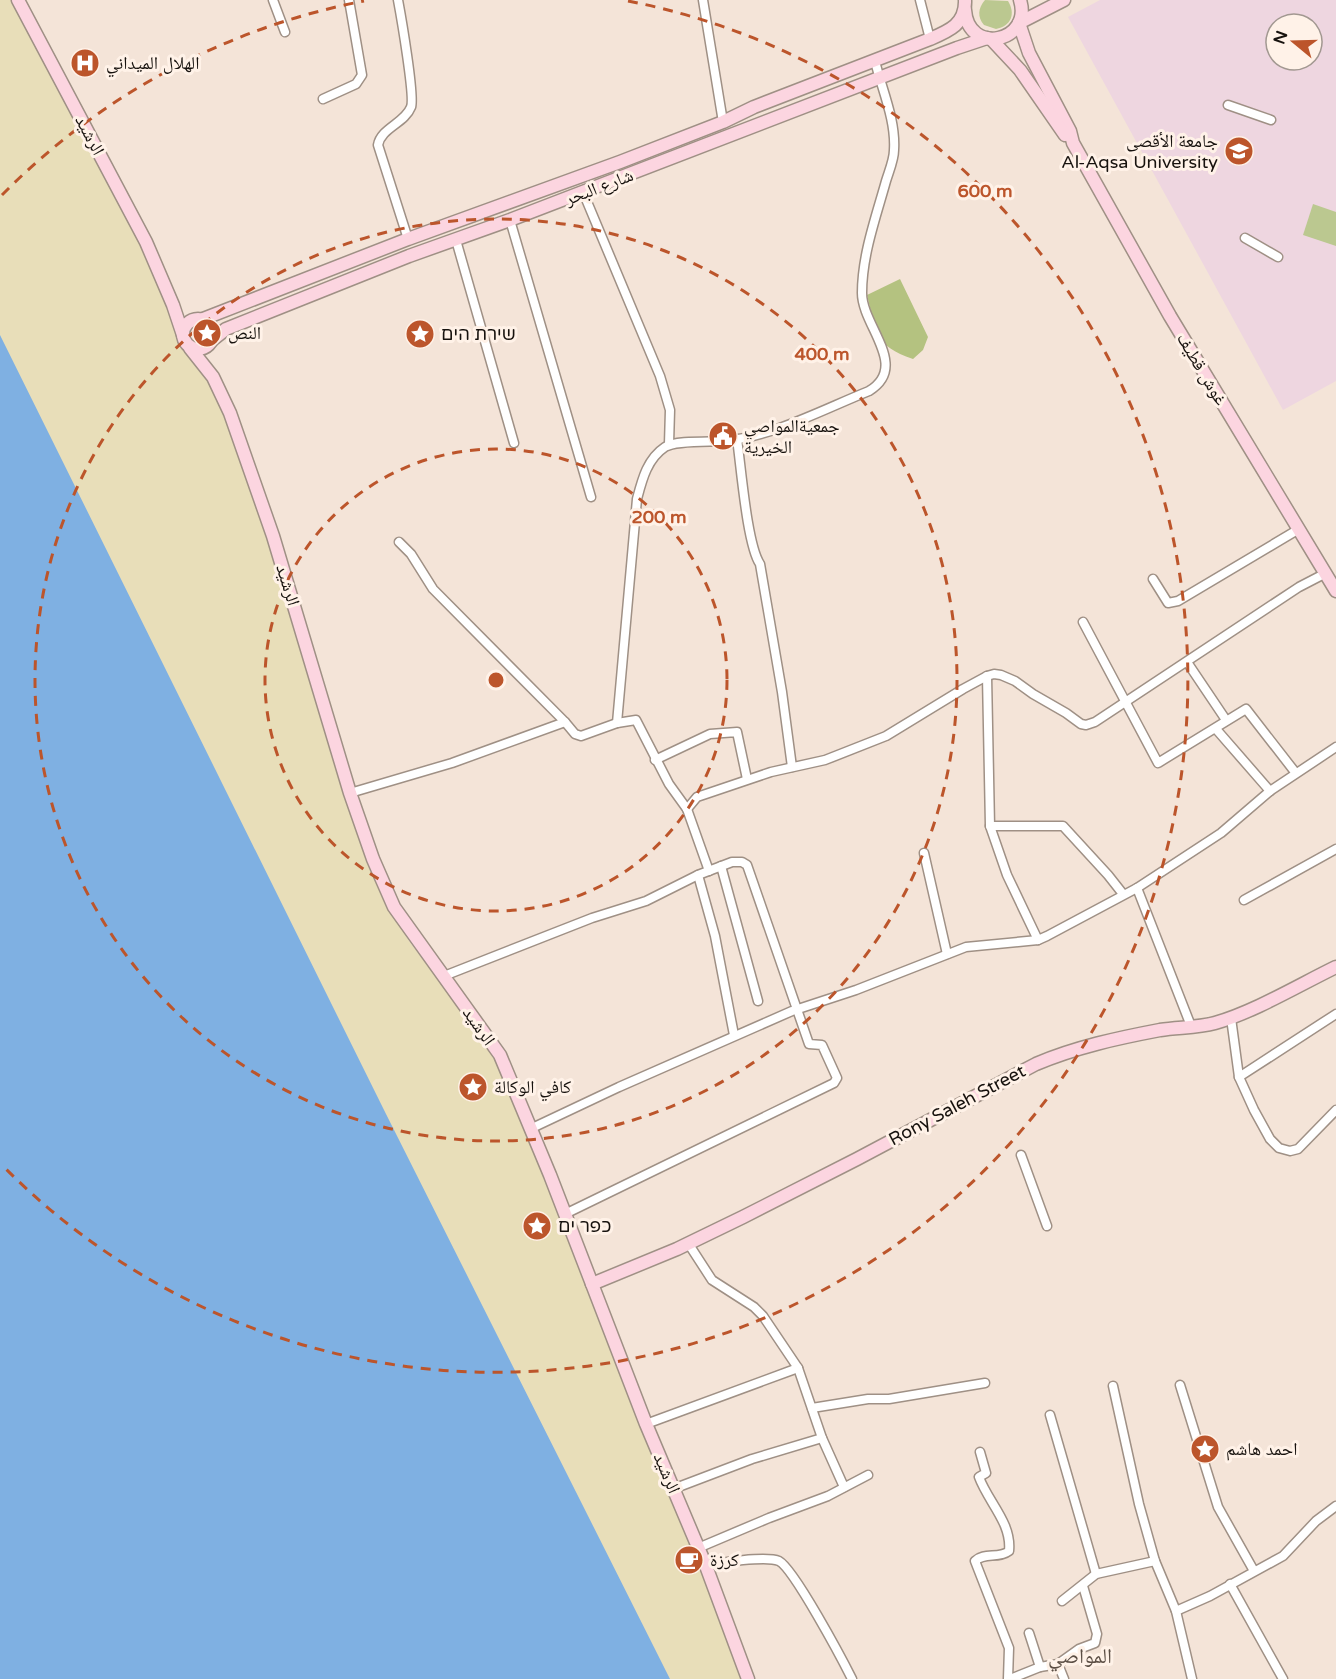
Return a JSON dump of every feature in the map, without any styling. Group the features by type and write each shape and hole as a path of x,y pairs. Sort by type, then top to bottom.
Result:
{"main road":[{"name":"الرشيد","path":"18,0 146,242 183,335"},
{"path":"1019,23 1022,14 1020,0"},
{"path":"1019,23 1064,0"},
{"name":"شارع البحر","path":"200,319 408,239 600,170 930,39 951,30 959,23 965,2"},
{"name":"غوش قطيف","path":"965,2 968,24 976,33 989,38 1020,70 1061,131 1073,143"},
{"name":"شارع البحر","path":"211,342 226,329 409,256 510,220 879,78 989,38 1009,34 1019,23"},
{"name":"غوش قطيف","path":"1019,23 1029,52 1070,131 1073,143 1170,316 1336,591"},
{"path":"173,305 200,319 211,325 214,335 211,342 201,349 190,348 184,340 185,325 189,321 200,319"},
{"name":"الرشيد","path":"211,342 213,377"},
{"name":"الرشيد","path":"190,348 213,377 230,413 273,536 350,793 373,859 394,907 500,1056 565,1214 646,1424 706,1566 748,1679"},
{"name":"Rony Saleh Street","path":"592,1284 688,1243 857,1159 1036,1064 1060,1054 1110,1040 1212,1024 1231,1018 1336,967"}],"street":[{"path":"273,0 285,32"},
{"path":"323,99 356,84 362,75 349,0"},
{"path":"398,0 412,106 399,123 383,135 378,145 408,239"},
{"path":"703,0 723,122"},
{"path":"920,0 930,39"},
{"path":"617,723 637,499 646,469 654,456 669,444 737,439 759,434 869,391 877,386 887,367 885,355 873,329 862,295 866,252 894,151 890,114 875,61"},
{"path":"1228,105 1271,120"},
{"path":"583,192 660,376 670,410 669,444"},
{"path":"510,220 591,497"},
{"path":"1245,238 1278,257"},
{"path":"456,240 514,443"},
{"path":"737,439 752,541 760,564 782,692 792,767"},
{"path":"1153,579 1168,603 1178,601 1299,529"},
{"path":"399,542 411,554 420,571 434,589 575,734 581,736 617,723 636,720 655,760 687,809 709,871"},
{"path":"687,809 697,797 747,779 825,760 886,736 994,674 1007,677 1086,725 1095,723 1299,587 1326,573"},
{"path":"1083,622 1158,763 1246,709 1295,772"},
{"path":"1187,662 1226,720"},
{"path":"987,676 990,826 1007,875 1038,940"},
{"path":"350,793 452,763 565,722"},
{"path":"1216,729 1270,791"},
{"path":"655,760 710,734 737,732 747,779"},
{"path":"530,1129 734,1035 947,954 977,945 1038,940 1137,888 1221,833 1295,772 1336,747"},
{"path":"990,826 1063,826 1108,874 1123,894"},
{"path":"1244,900 1336,849"},
{"path":"924,853 947,954"},
{"path":"444,976 592,918 646,901 721,866 732,862 742,862 747,865 809,1044 822,1045 837,1078 834,1083 565,1214"},
{"path":"721,866 758,1001"},
{"path":"698,875 715,936 734,1035"},
{"path":"1137,888 1191,1026"},
{"path":"1239,1077 1336,1014"},
{"path":"1231,1018 1239,1077 1270,1139 1283,1150 1298,1149 1336,1110"},
{"path":"1021,1155 1047,1226"},
{"path":"688,1243 712,1280 754,1307 763,1316 798,1368 822,1438 844,1487"},
{"path":"646,1424 798,1368"},
{"path":"812,1408 868,1399 889,1399 985,1383"},
{"path":"1180,1385 1218,1507 1254,1571"},
{"path":"1113,1386 1139,1504 1155,1561 1176,1611 1192,1679"},
{"path":"1050,1415 1096,1574"},
{"path":"673,1489 752,1459 822,1438"},
{"path":"980,1452 986,1473 979,1477 1005,1525 1010,1544 1009,1551 1004,1554 980,1557 975,1561 1009,1648 1009,1679 1040,1667 1058,1664 1079,1649 1095,1643 1097,1638 1083,1586"},
{"path":"698,1548 828,1496 868,1474"},
{"path":"1176,1611 1204,1599 1283,1556 1316,1521 1336,1506"},
{"path":"706,1566 716,1563 772,1559 786,1566 803,1591 852,1679"},
{"path":"1062,1601 1096,1574 1155,1561"},
{"path":"1230,1584 1283,1679"},
{"path":"1029,1633 1040,1667"},
{"path":"1058,1664 1064,1679"}],"shaded area":[{"name":"جامعة الأقصى Al-Aqsa University","path":"1100,0 1336,0 1336,381 1283,410 1068,17"}],"green space":[{"path":"985,0 1008,1 1012,10 1011,19 996,29 984,25 979,12"},
{"path":"1313,204 1336,212 1336,246 1303,235"},
{"path":"900,279 928,337 923,350 913,359 900,354 884,343 875,328 867,295"}],"sand":[{"path":"0,0 12,0 152,265 174,329 214,390 289,603 332,751 371,869 384,898 409,941 495,1056 743,1679 633,1679 0,369"}],"water":[{"path":"0,335 386,1114 670,1679 0,1679"}],"place":[{"name":"الهلال الميداني","path":"85,63"},
{"name":"جامعة الأقصى Al-Aqsa University","path":"1239,151"},
{"name":"النص","path":"207,333"},
{"name":"שירת הים","path":"420,334"},
{"name":"جمعيةالمواصي الخيرية","path":"723,436"},
{"name":"كافي الوكالة","path":"473,1087"},
{"name":"כפר ים","path":"537,1226"},
{"name":"احمد هاشم","path":"1205,1449"},
{"name":"كرزة","path":"689,1560"}],"district":[{"name":"المواصي","path":"1080,1656"}]}
